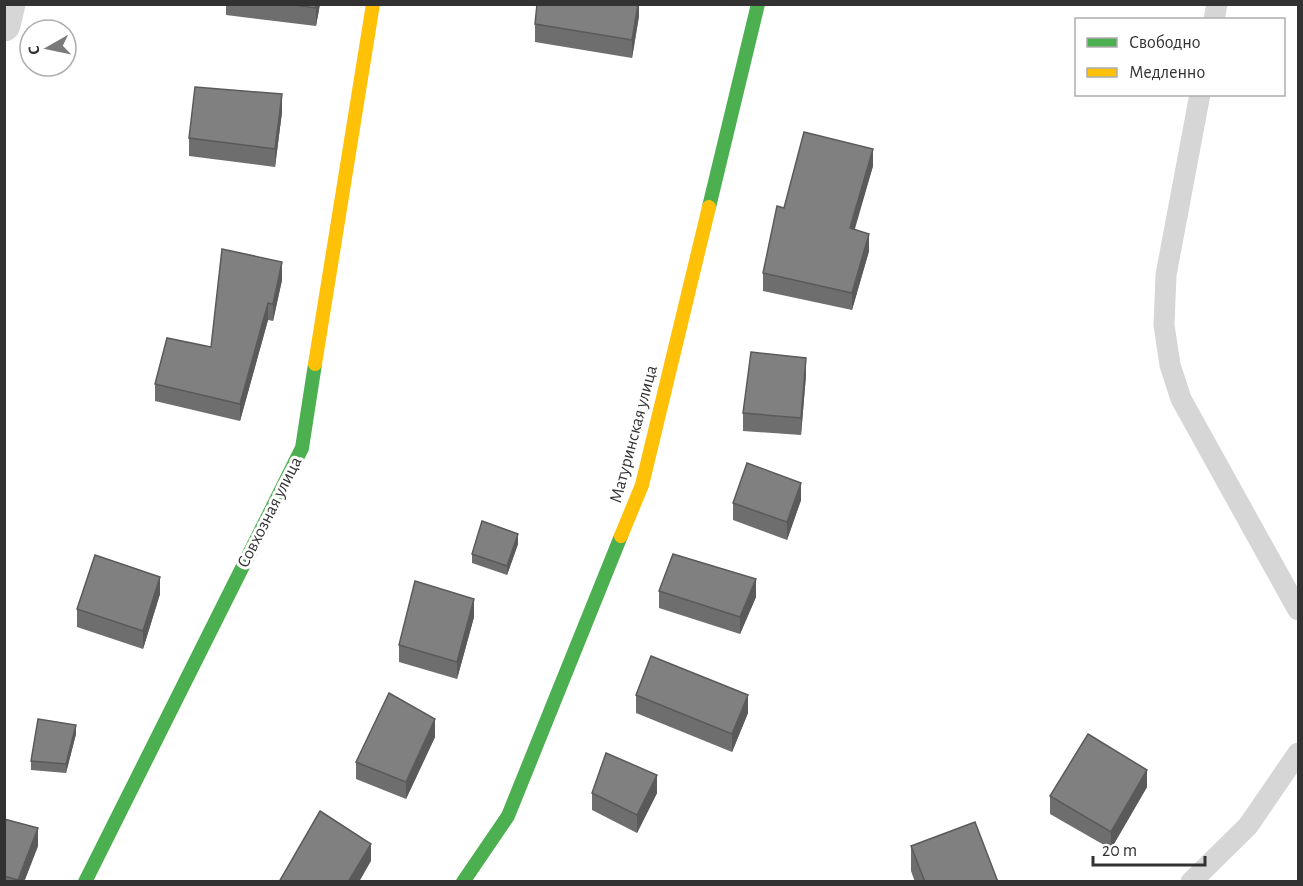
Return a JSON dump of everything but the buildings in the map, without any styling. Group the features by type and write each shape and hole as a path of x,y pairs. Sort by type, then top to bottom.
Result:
{"street":[{"path":"4,25 9,4"},
{"name":"Совхозная улица","path":"85,882 302,448 373,4"},
{"name":"Матуринская улица","path":"463,882 508,816 642,485 758,4"}],"lane":[{"path":"1200,96 1166,275 1164,325 1170,365 1186,408 1299,610"},
{"path":"1191,882 1248,826 1299,753"}],"traffic: fast":[{"path":"709,207 758,4"},
{"path":"85,882 302,448 315,364"},
{"path":"463,882 508,816 621,536"}],"traffic: slow":[{"path":"315,364 373,4"},
{"path":"621,536 642,485 709,207"}]}
